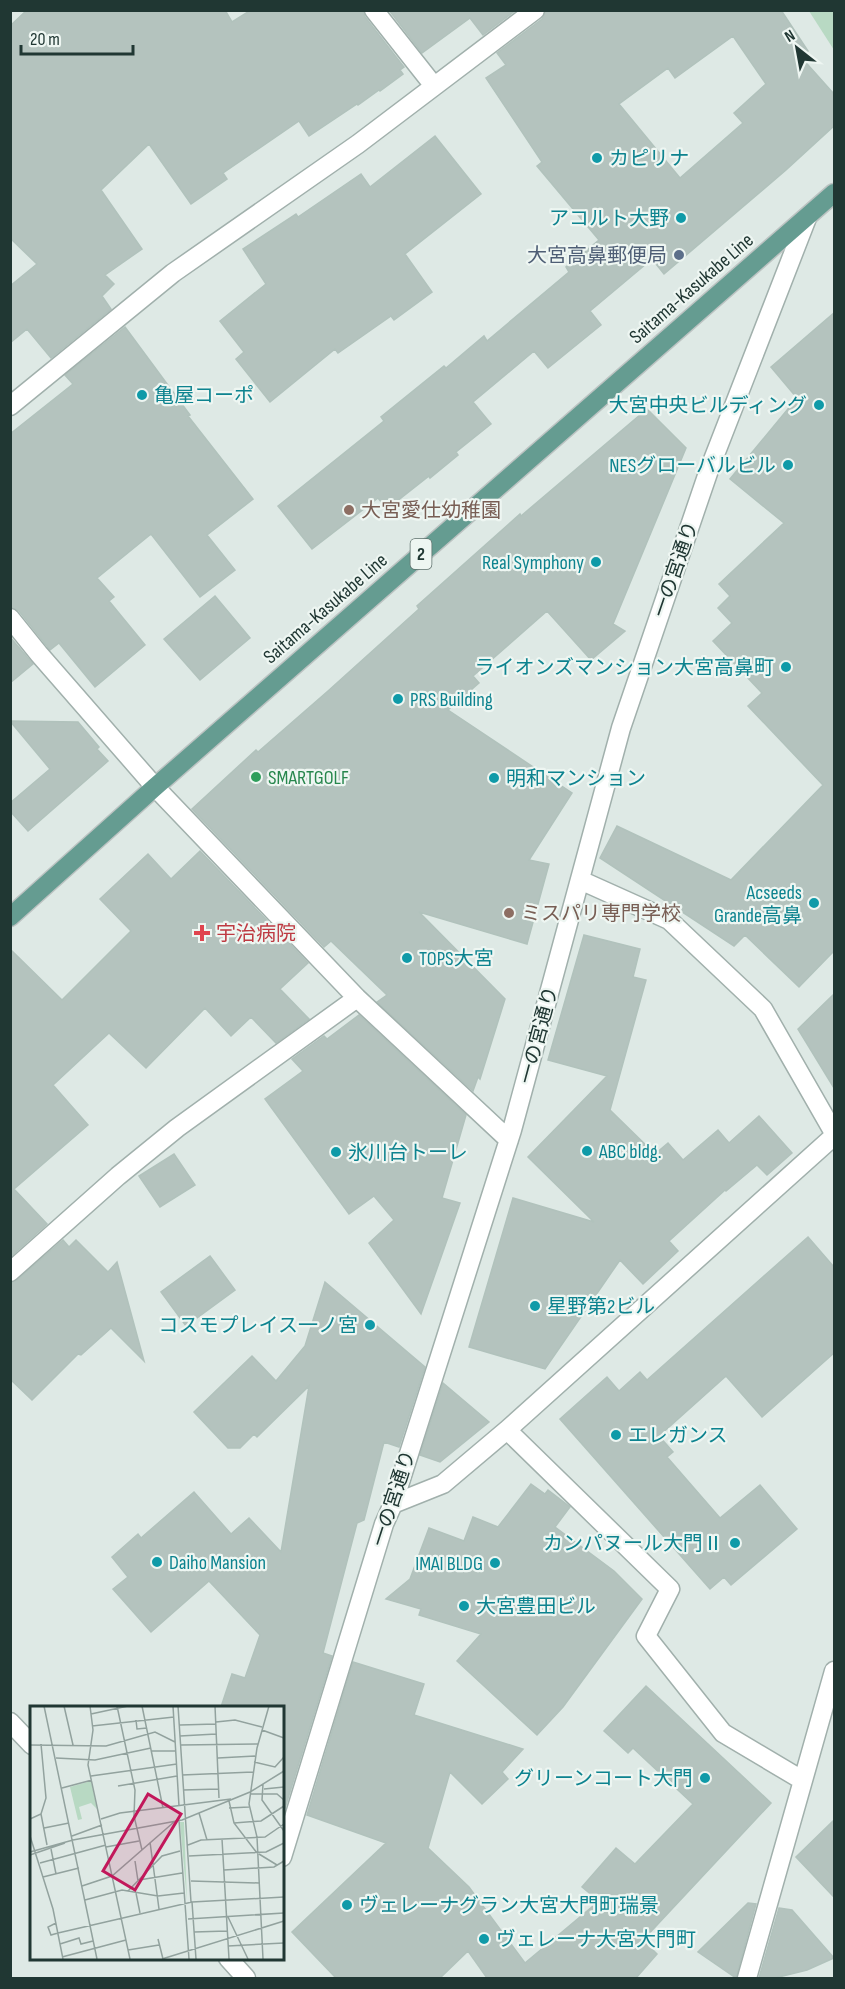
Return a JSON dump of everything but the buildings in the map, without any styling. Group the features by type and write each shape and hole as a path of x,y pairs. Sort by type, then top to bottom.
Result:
{"main road":[{"name":"Saitama-Kasukabe Line","path":"10,917 834,193"}],"street":[{"path":"374,10 434,86"},
{"path":"10,406 173,273 358,144 535,10"},
{"name":"一の宮通り","path":"284,1850 384,1524 393,1504 509,1140 621,728 709,470 807,218"},
{"path":"10,618 156,787 357,998 509,1140"},
{"path":"393,1504 443,1484 507,1430 834,1135 763,1009 669,920 580,880"},
{"path":"10,1272 118,1176 177,1128 357,998"},
{"path":"507,1430 670,1589 646,1636 723,1733 802,1780"},
{"path":"747,1978 834,1671"},
{"path":"10,1722 30,1742"},
{"path":"813,1751 834,1732"},
{"path":"229,1959 245,1978"},
{"path":"245,1978 251,1959"}],"green space":[{"path":"809,11 834,11 834,50"}],"place":[{"name":"カピリナ","path":"597,158"},
{"name":"アコルト大野","path":"681,218"},
{"name":"大宮高鼻郵便局","path":"679,255"},
{"name":"亀屋コーポ","path":"142,395"},
{"name":"大宮中央ビルディング","path":"819,405"},
{"name":"NESグローバルビル","path":"788,465"},
{"name":"大宮愛仕幼稚園","path":"349,510"},
{"name":"Real Symphony","path":"596,562"},
{"name":"ライオンズマンション大宮高鼻町","path":"786,667"},
{"name":"PRS Building","path":"398,699"},
{"name":"SMARTGOLF","path":"256,777"},
{"name":"明和マンション","path":"494,778"},
{"name":"Acseeds Grande高鼻","path":"814,903"},
{"name":"ミスパリ専門学校","path":"509,913"},
{"name":"宇治病院","path":"202,933"},
{"name":"TOPS大宮","path":"407,958"},
{"name":"ABC bldg.","path":"587,1151"},
{"name":"氷川台トーレ","path":"336,1152"},
{"name":"星野第2ビル","path":"535,1306"},
{"name":"コスモプレイス一ノ宮","path":"370,1325"},
{"name":"エレガンス","path":"616,1435"},
{"name":"カンパヌール大門Ⅱ","path":"735,1543"},
{"name":"Daiho Mansion","path":"157,1562"},
{"name":"IMAI BLDG","path":"495,1563"},
{"name":"大宮豊田ビル","path":"464,1606"},
{"name":"グリーンコート大門","path":"705,1778"},
{"name":"ヴェレーナグラン大宮大門町瑞景","path":"347,1905"},
{"name":"ヴェレーナ大宮大門町","path":"484,1939"}]}
